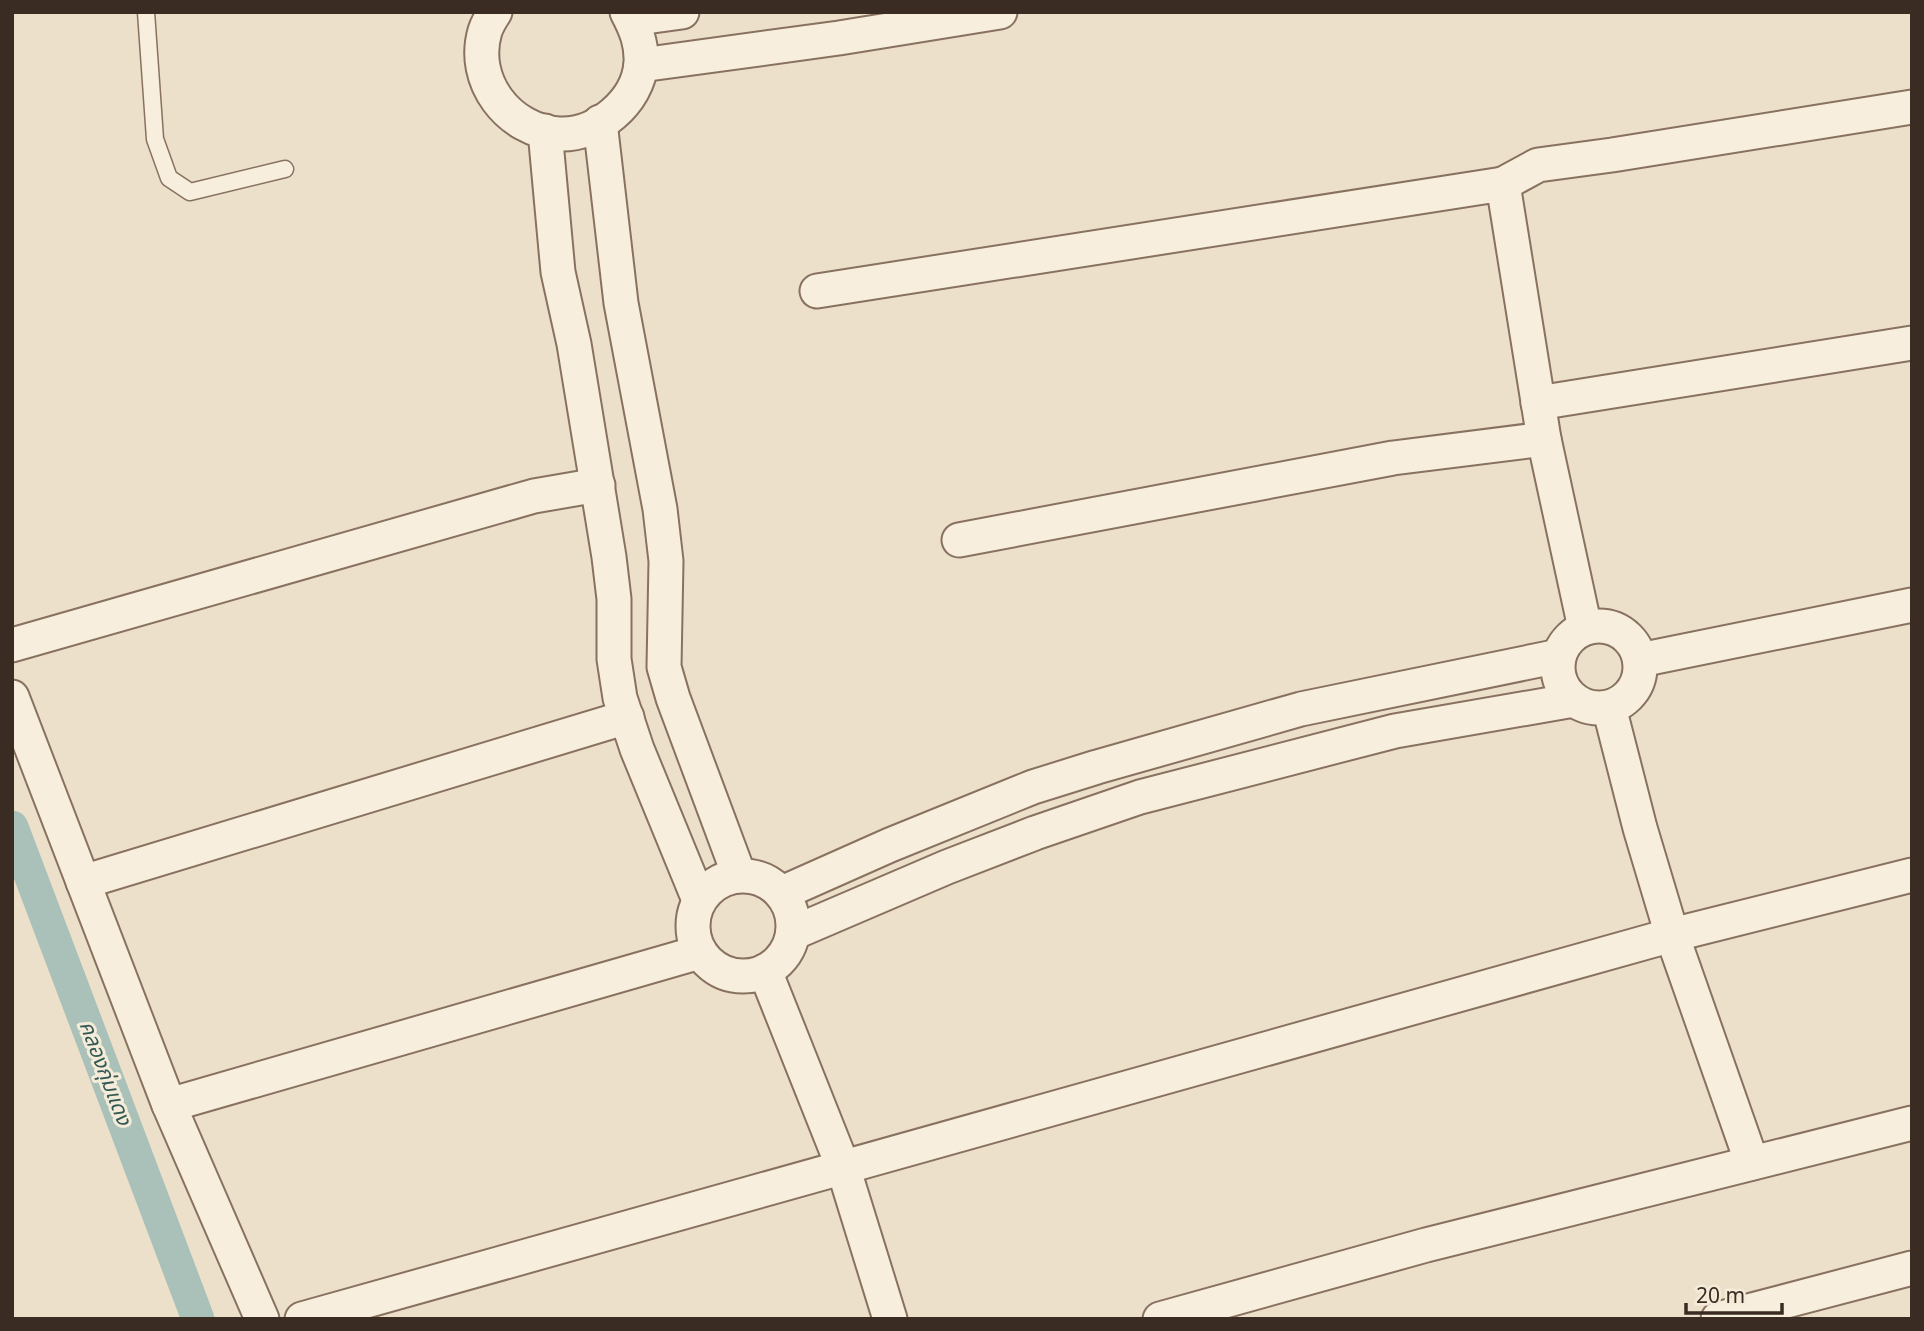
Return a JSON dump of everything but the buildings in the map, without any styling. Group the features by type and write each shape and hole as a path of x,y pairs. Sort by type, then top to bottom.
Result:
{"street":[{"path":"495,12 485,31 482,59 488,87 508,113 532,128 560,134 589,129 614,114 632,92 641,65 639,33 629,16 682,12"},
{"path":"641,65 837,25 1000,12"},
{"path":"817,291 1503,184 1538,165 1912,107"},
{"path":"600,122 621,303 660,509 666,561 664,667 739,875"},
{"path":"545,131 558,272 574,344 614,598 614,659 621,698 699,900"},
{"path":"1503,184 1544,439 1585,628"},
{"path":"1538,403 1912,343"},
{"path":"959,540 1380,460 1544,439"},
{"path":"12,645 534,496 598,485"},
{"path":"1640,660 1912,605"},
{"path":"1609,626 1630,639 1640,660 1637,684 1621,702 1609,707 1585,706 1565,691 1560,680 1559,656 1564,644 1585,628 1609,626"},
{"path":"782,893 890,845 1033,787 1097,766 1301,709 1559,656"},
{"path":"12,697 169,1105 262,1319"},
{"path":"793,933 947,867 1140,797 1395,731 1574,700"},
{"path":"1609,707 1640,828 1672,934 1752,1163"},
{"path":"83,882 627,717"},
{"path":"739,875 770,883 782,893 790,905 793,919 789,949 779,961 752,976 722,972 710,964 694,939 694,912 699,900 710,888 724,879 739,875"},
{"path":"302,1319 1672,934 1912,875"},
{"path":"169,1105 700,952"},
{"path":"765,971 844,1167 890,1319"},
{"path":"1160,1319 1426,1245 1912,1123"},
{"path":"1718,1319 1912,1268"}],"lane":[{"path":"146,12 155,139 169,178 190,192 285,169"}],"waterway":[{"name":"คลองกุ่มแดง","path":"12,827 198,1319"}]}
